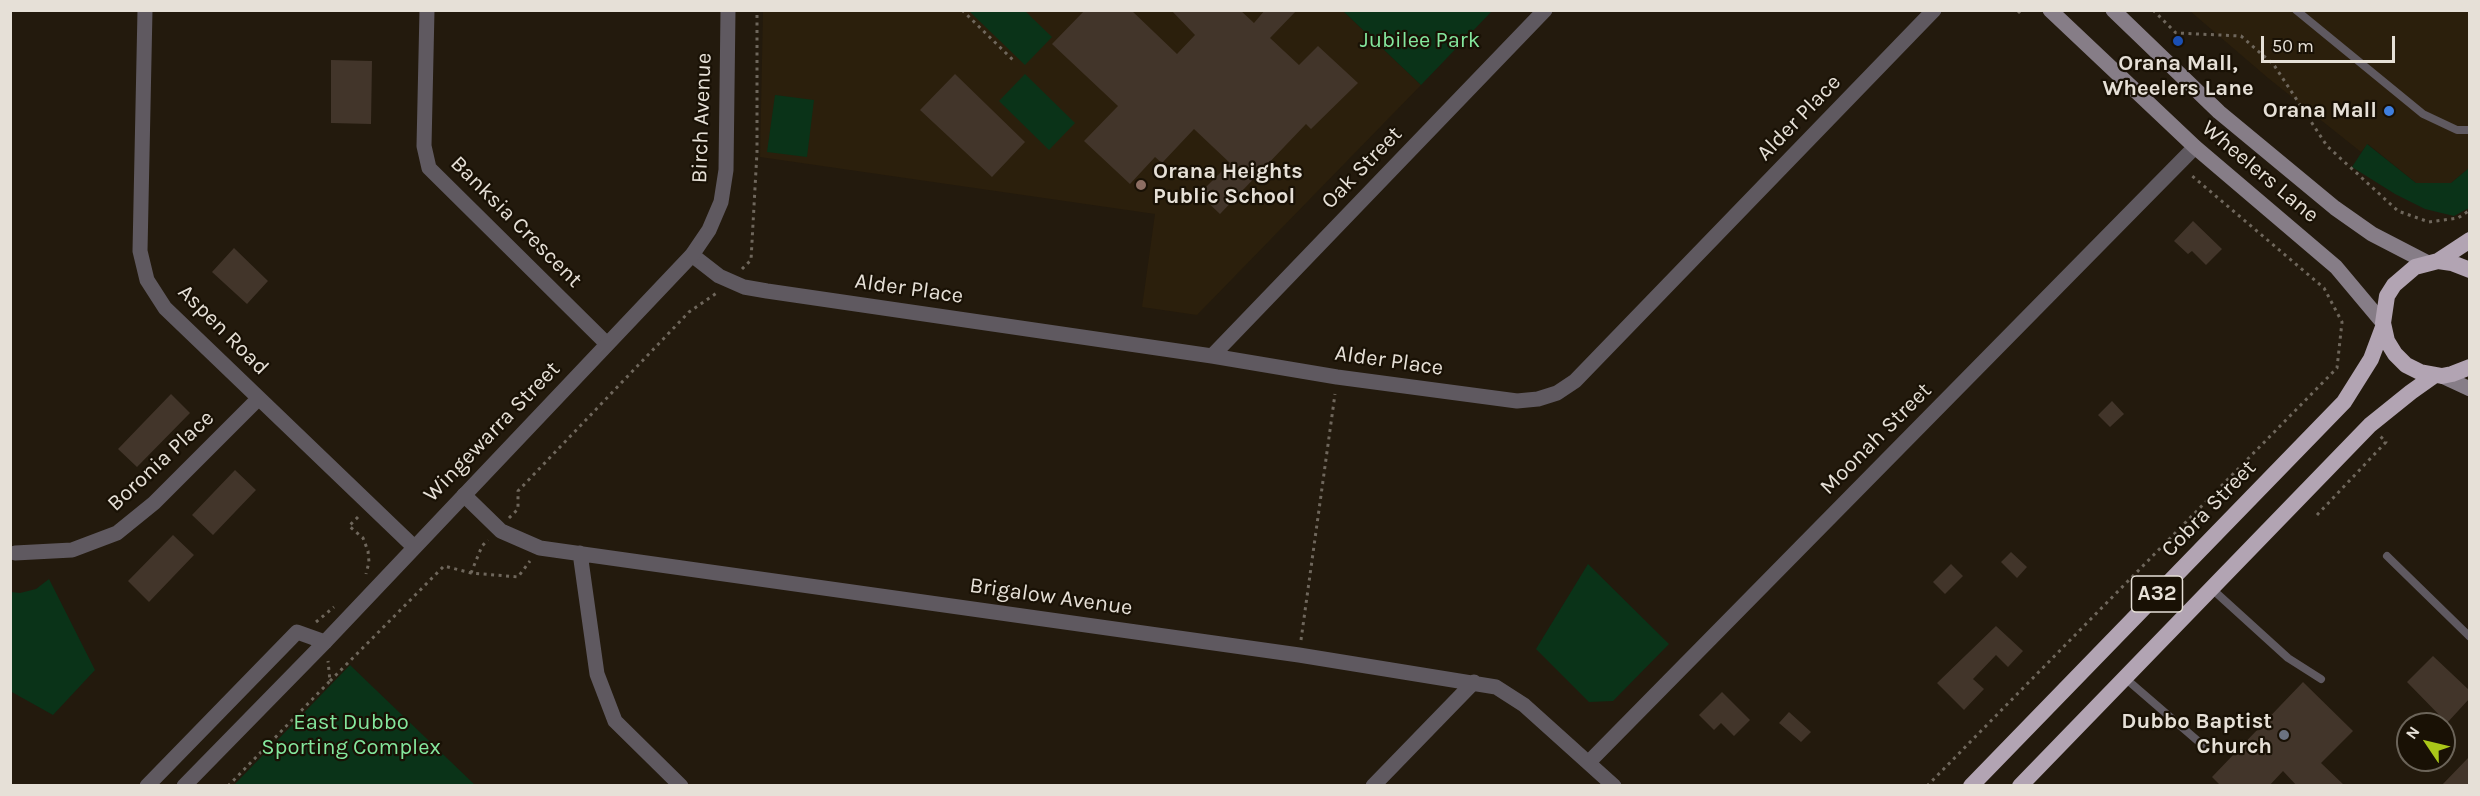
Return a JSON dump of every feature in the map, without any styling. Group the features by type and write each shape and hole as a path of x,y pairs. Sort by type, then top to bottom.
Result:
{"highway":[{"name":"A32","path":"2383,325 2387,296 2394,285 2415,267 2433,262 2469,240"},
{"path":"2433,262 2452,263 2469,270"},
{"path":"2383,325 2387,341 2406,365 2420,372 2438,376"},
{"name":"Cobra Street","path":"1971,786 2343,402 2371,359 2383,325"},
{"name":"A32","path":"2020,786 2370,426 2411,392 2438,376 2452,374 2469,367"}],"main road":[{"name":"Wheelers Lane","path":"2050,10 2195,147 2336,267 2383,325"},
{"name":"Wheelers Lane","path":"2113,10 2219,112 2335,208 2372,234 2433,262"},
{"path":"2438,376 2469,389"}],"street":[{"name":"Aspen Road","path":"145,10 141,251 147,280 165,308 414,547"},
{"name":"Banksia Crescent","path":"427,10 424,146 429,168 607,344"},
{"name":"Birch Avenue","path":"692,255 709,230 721,202 726,170 728,10"},
{"name":"Oak Street","path":"1212,356 1545,10"},
{"name":"Alder Place","path":"692,255 719,276 744,287 1212,356 1337,377 1516,401 1538,399 1557,393 1575,381 1934,10"},
{"name":"Moonah Street","path":"1589,762 2195,147"},
{"name":"Wingewarra Street","path":"184,786 325,642 692,255"},
{"name":"Boronia Place","path":"15,553 72,550 117,533 154,503 259,398"},
{"name":"Brigalow Avenue","path":"464,495 501,531 540,548 1299,655 1496,687 1524,705 1614,786"},
{"path":"580,553 597,674 615,721 681,786"},
{"path":"147,786 297,633 325,642"},
{"path":"1373,786 1474,682"}],"lane":[{"path":"2296,10 2423,114 2457,130 2469,129"},
{"path":"2387,556 2469,637"},
{"path":"2212,589 2288,658 2321,680"},
{"path":"2125,678 2206,748"}],"path":[{"path":"962,10 1013,60"},
{"path":"2153,10 2176,33 2241,36 2274,64 2327,146 2398,211 2429,222 2458,218 2469,210"},
{"path":"1928,786 2337,368 2342,322 2324,288 2178,164"},
{"path":"1299,655 1337,377"},
{"path":"2318,516 2386,442 2370,426"},
{"path":"366,574 369,562 368,551 363,538 350,526 370,505"},
{"path":"228,786 444,566 471,573 518,577 540,548"},
{"path":"310,622 319,621 335,606"},
{"path":"325,642 330,681"}],"shaded area":[{"name":"Orana Heights Public School","path":"763,11 1343,11 1421,85 1197,315 1142,307 1155,214 760,157"},
{"name":"Orana Mall","path":"2190,11 2469,11 2469,168 2451,183 2416,183 2368,144 2361,152 2268,78"}],"green space":[{"path":"969,11 1025,11 1052,37 1025,65"},
{"name":"Jubilee Park","path":"1343,11 1492,11 1421,85"},
{"path":"1025,74 1075,123 1049,150 999,101"},
{"path":"775,95 814,100 807,157 767,152"},
{"path":"2367,144 2416,183 2451,183 2469,168 2469,208 2454,216 2425,209 2395,194 2352,167"},
{"path":"1588,564 1669,644 1613,701 1589,702 1536,649"},
{"path":"49,579 95,670 53,715 10,691 11,592 20,593 36,589"},
{"name":"East Dubbo Sporting Complex","path":"350,665 475,785 234,785"}],"building":[{"path":"1085,10 1131,10 1177,54 1195,35 1171,10 1240,10 1254,23 1265,10 1297,10 1270,38 1299,65 1318,46 1358,83 1311,129 1306,124 1220,214 1199,194 1230,163 1194,129 1162,163 1155,157 1130,184 1084,141 1118,106 1052,44"},
{"path":"331,60 372,61 371,124 331,123"},
{"path":"955,74 1025,142 992,177 920,110"},
{"path":"2193,221 2222,249 2206,265 2192,251 2188,254 2174,241"},
{"path":"234,248 268,281 247,304 212,272"},
{"path":"171,394 190,413 137,467 118,449"},
{"path":"2112,401 2124,414 2110,427 2098,415"},
{"path":"235,470 256,490 213,535 192,515"},
{"path":"173,535 194,555 149,602 128,581"},
{"path":"2011,552 2027,567 2017,578 2001,562"},
{"path":"1951,564 1963,576 1945,594 1933,582"},
{"path":"1996,626 2023,651 2008,667 1996,655 1973,679 1984,689 1964,710 1937,683"},
{"path":"2433,656 2469,690 2469,699 2456,713 2436,712 2407,682"},
{"path":"2303,682 2353,731 2321,763 2345,786 2297,786 2283,771 2269,786 2221,786 2212,777"},
{"path":"1722,692 1750,720 1734,736 1721,723 1714,730 1699,715"},
{"path":"1789,712 1811,732 1801,742 1779,723"},
{"path":"2469,757 2469,786 2441,786 2456,772"}],"place":[{"name":"Orana Mall, Wheelers Lane","path":"2178,41"},
{"name":"Orana Mall","path":"2389,111"},
{"name":"Orana Heights Public School","path":"1141,185"},
{"name":"Dubbo Baptist Church","path":"2284,735"}]}
